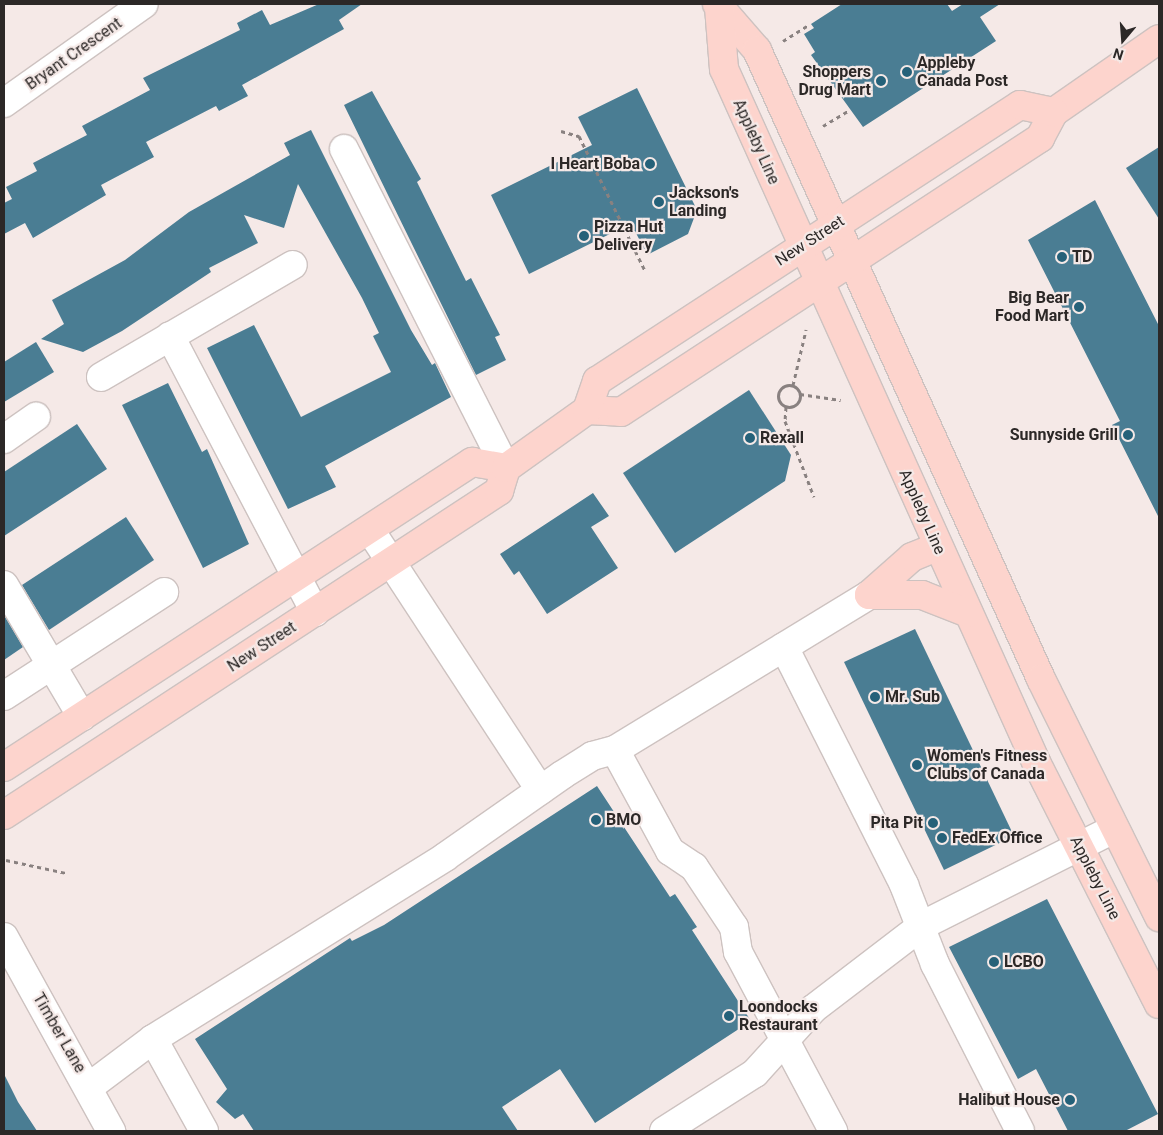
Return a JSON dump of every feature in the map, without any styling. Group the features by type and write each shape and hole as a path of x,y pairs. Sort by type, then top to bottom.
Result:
{"main road":[{"name":"Appleby Line","path":"718,6 757,50 996,580 1114,829 1159,917"},
{"name":"Appleby Line","path":"718,6 724,69 937,547 1080,848 1159,1004"},
{"path":"4,767 472,462 506,468 587,410 621,412 1040,138 1054,112 1159,39"},
{"name":"New Street","path":"587,410 597,381 1020,105 1054,112"},
{"name":"New Street","path":"4,816 499,491 506,468"},
{"path":"869,596 912,557 937,547 996,580"},
{"path":"869,596 922,596 968,613"}],"street":[{"name":"Bryant Crescent","path":"4,103 144,4"},
{"path":"344,149 506,468"},
{"path":"102,377 293,264"},
{"path":"170,336 315,612"},
{"path":"4,439 36,417"},
{"path":"370,530 540,790"},
{"path":"4,585 50,666 82,717"},
{"path":"4,696 164,592"},
{"path":"89,1087 153,1040 445,857 592,756 615,750 869,596"},
{"path":"784,647 923,925 935,964 1020,1131"},
{"path":"615,750 670,851 694,867 734,927 738,952 771,1009 784,1044 833,1131"},
{"path":"664,1131 755,1074 813,1010 923,925 1080,848 1114,829"},
{"name":"Timber Lane","path":"4,936 89,1087 111,1131"},
{"path":"153,1040 204,1131"}],"path":[{"path":"783,41 809,26"},
{"path":"823,126 850,110"},
{"path":"561,131 579,136 645,271"},
{"path":"793,385 806,330"},
{"path":"793,385 800,394 841,400"},
{"path":"793,385 778,392 786,406 785,421 814,497"},
{"path":"786,406 796,404 800,394"},
{"path":"6,860 66,873"}],"building":[{"path":"319,4 362,4 339,20 344,29 242,85 248,96 219,111 216,106 146,142 154,157 101,185 106,195 33,238 25,223 4,234 4,203 12,199 6,187 37,171 33,163 87,135 82,126 150,90 143,78 240,30 237,23 262,10 270,25"},
{"name":"Shoppers Drug Mart","path":"842,4 947,4 952,11 963,4 1000,4 980,17 996,41 863,127 811,55 815,52 804,34 814,28 811,24"},
{"path":"637,88 697,210 688,234 647,255 635,231 630,234 626,226 529,274 491,195 592,145 578,117"},
{"path":"372,91 421,179 417,182 466,281 471,278 500,335 495,337 506,360 476,375 344,105"},
{"path":"311,130 411,330 432,365 435,363 451,397 325,466 336,487 288,509 207,348 254,325 301,417 391,372 373,336 379,333 362,298 298,184 284,228 244,215 258,243 209,268 211,272 122,331 83,352 41,339 64,324 52,300 125,260 189,212 290,155 284,143"},
{"path":"1159,147 1159,219 1126,168"},
{"path":"1095,200 1159,326 1159,518 1112,425 1120,421 1028,240"},
{"path":"36,342 54,372 4,402 4,362"},
{"path":"168,383 202,452 207,449 249,544 203,568 122,405"},
{"path":"749,390 791,455 785,481 675,553 623,473"},
{"path":"77,424 107,469 4,536 4,472"},
{"path":"593,493 609,516 591,527 618,568 547,614 519,571 514,575 500,554"},
{"path":"126,517 154,560 49,630 22,585"},
{"path":"4,615 23,647 4,660"},
{"path":"915,629 1014,836 944,870 844,662"},
{"path":"597,786 670,897 675,894 697,927 692,930 751,1021 595,1123 560,1069 502,1107 518,1131 254,1131 243,1114 235,1119 216,1102 227,1089 195,1039 350,938 352,941 384,925"},
{"path":"1047,899 1158,1114 1125,1131 1068,1131 1036,1069 1018,1079 949,947"},
{"path":"4,1074 18,1102 37,1131 4,1131"}],"place":[{"name":"Appleby Canada Post","path":"907,72"},
{"name":"Shoppers Drug Mart","path":"881,81"},
{"name":"I Heart Boba","path":"650,164"},
{"name":"Jackson's Landing","path":"659,202"},
{"name":"Pizza Hut Delivery","path":"584,236"},
{"name":"TD","path":"1062,257"},
{"name":"Big Bear Food Mart","path":"1079,307"},
{"name":"Sunnyside Grill","path":"1128,435"},
{"name":"Rexall","path":"750,438"},
{"name":"Mr. Sub","path":"875,697"},
{"name":"Women's Fitness Clubs of Canada","path":"917,765"},
{"name":"BMO","path":"596,820"},
{"name":"Pita Pit","path":"933,823"},
{"name":"FedEx Office","path":"942,838"},
{"name":"LCBO","path":"994,962"},
{"name":"Loondocks Restaurant","path":"729,1016"},
{"name":"Halibut House","path":"1070,1100"}]}
